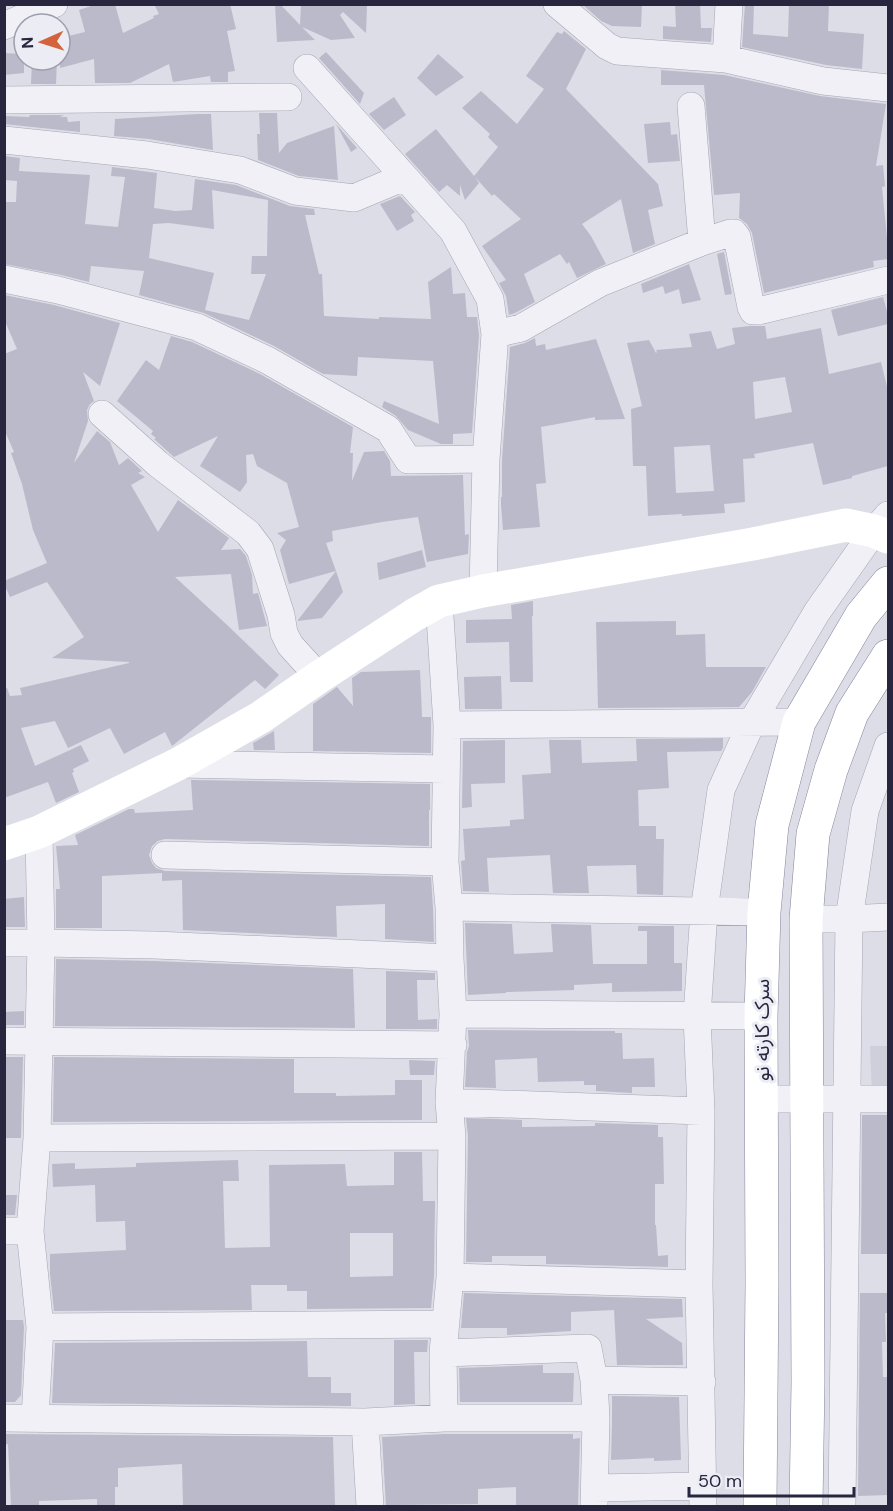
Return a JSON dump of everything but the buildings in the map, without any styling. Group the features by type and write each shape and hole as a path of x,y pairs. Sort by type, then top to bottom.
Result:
{"main road":[{"path":"4,844 39,832 178,764 261,717 319,677 439,601 846,525 884,528"},
{"name":"سرک کارته نو","path":"760,1506 761,1016 764,912 772,825 799,722 861,616 888,583"},
{"path":"806,1506 808,1383 806,919 813,834 831,770 852,713 888,656"}],"street":[{"path":"4,26 54,4"},
{"path":"557,4 607,46 617,51 726,59 823,81 888,88"},
{"path":"726,59 729,4"},
{"path":"307,68 453,231 490,299 495,334 486,459 483,591"},
{"path":"4,100 288,97"},
{"path":"692,106 702,242"},
{"path":"4,140 147,155 240,170 295,191 354,198 404,177"},
{"path":"495,334 521,328 600,283 730,233 734,233 737,237 753,311 888,280"},
{"path":"4,279 58,290 197,327 267,360 388,429 408,460 486,459"},
{"path":"102,414 158,464 248,532 260,549 281,615 284,633 290,645 319,677"},
{"path":"443,1353 588,1348 594,1380 596,1418 595,1497 703,1496 699,1284 701,1111 697,1016 704,911 721,790 752,722 817,612 884,528"},
{"path":"439,601 447,725 445,862 453,1014 449,1102 452,1136 450,1278 443,1353 444,1418"},
{"path":"447,725 799,722"},
{"path":"842,1506 849,919 865,811 888,746"},
{"path":"178,764 446,769"},
{"path":"35,1419 40,1327 17,1231 36,1138 41,943 39,832"},
{"path":"165,855 445,862"},
{"path":"449,907 764,912"},
{"path":"806,919 888,916"},
{"path":"4,943 155,945 450,958"},
{"path":"453,1014 761,1016"},
{"path":"4,1041 453,1045"},
{"path":"762,1099 888,1099"},
{"path":"449,1102 701,1111"},
{"path":"36,1138 452,1136"},
{"path":"450,1278 699,1284"},
{"path":"40,1327 445,1324"},
{"path":"594,1380 702,1382"},
{"path":"4,1418 365,1422 444,1418 596,1418"},
{"path":"365,1422 370,1506"}],"shaded area":[{"path":"870,1046 888,1046 888,1092 872,1093"}]}
